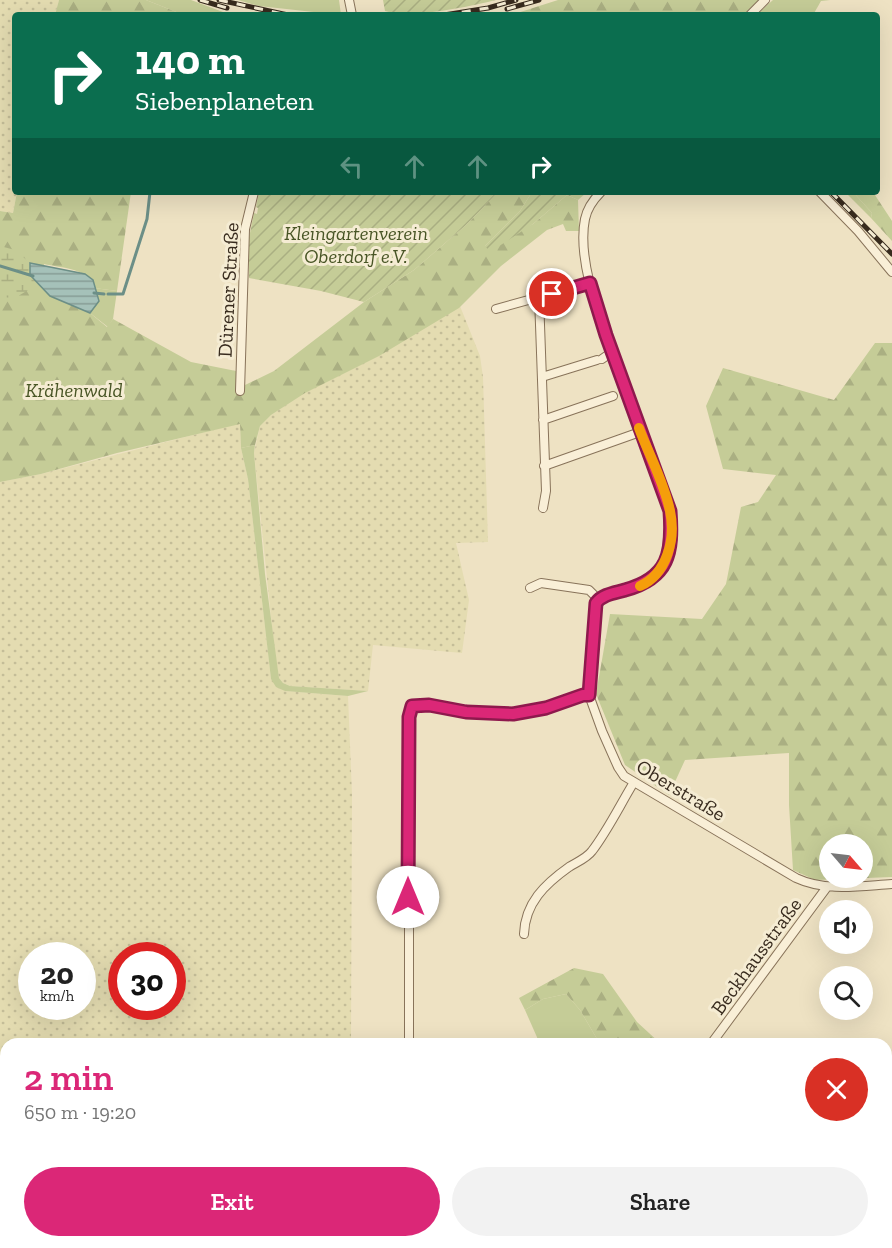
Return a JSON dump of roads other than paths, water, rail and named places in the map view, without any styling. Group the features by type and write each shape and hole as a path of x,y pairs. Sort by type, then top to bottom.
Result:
{"street":[{"path":"753,12 765,0"},
{"name":"Dürener Straße","path":"240,391 245,229 253,195"},
{"path":"530,588 541,583 589,590 599,600 603,596 642,586 653,578 661,570 670,545 672,531 670,511 640,432 590,283 584,252 585,220 589,208 599,195"},
{"path":"823,195 858,231 892,272"},
{"path":"496,309 590,283"},
{"path":"539,297 546,491 543,508"},
{"path":"542,377 600,360 612,352"},
{"path":"543,420 613,396"},
{"path":"544,466 640,432"},
{"name":"Oberstraße","path":"599,600 594,608 589,695 618,767 624,776 796,878 819,886"},
{"path":"409,1038 409,717 412,706 429,705 466,712 513,714 529,712 589,695"},
{"path":"524,934 524,922 536,897 568,868 591,853 634,782"},
{"name":"Oberstraße","path":"873,885 892,884"},
{"name":"Beckhausstraße","path":"715,1038 826,888"}],"water":[{"path":"30,263 85,274 93,280 99,301 90,313 50,296 30,275"}],"waterway":[{"path":"108,294 123,294 147,219 150,195"},
{"path":"0,266 33,276"},
{"path":"94,293 104,294"}],"railway":[{"path":"200,0 227,8"},
{"path":"219,0 274,12"},
{"path":"463,12 516,0"},
{"path":"507,9 539,0"},
{"path":"834,195 892,254"}],"park label":[{"name":"Kleingartenverein Oberdorf e.V.","path":"356,244"},
{"name":"Krähenwald","path":"74,390"}]}
